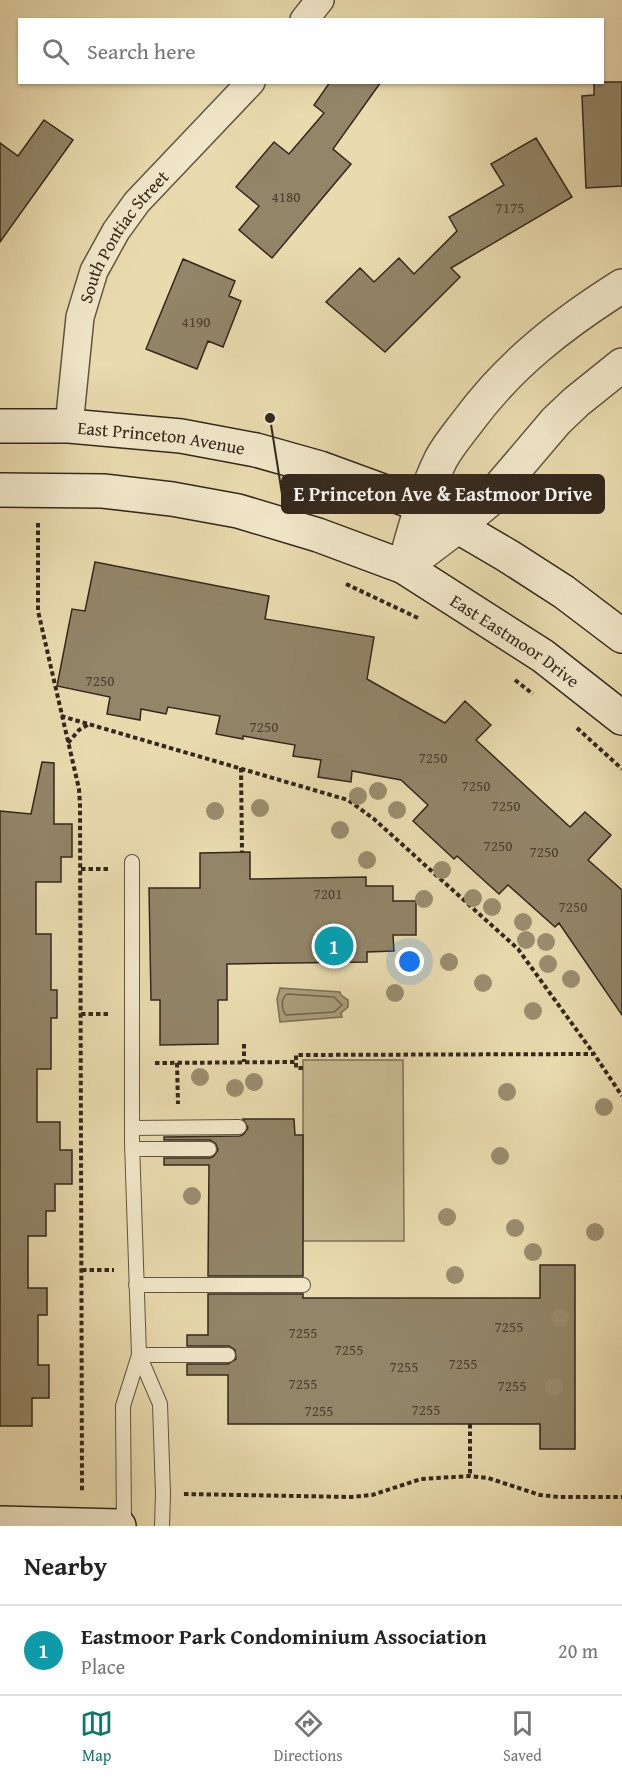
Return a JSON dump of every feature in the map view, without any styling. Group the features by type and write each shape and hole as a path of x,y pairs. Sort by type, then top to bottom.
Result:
{"main road":[{"path":"404,567 421,505 442,457 502,379 531,351 558,330 622,286"},
{"path":"404,567 458,527 488,501 556,421 622,365"},
{"name":"East Princeton Avenue","path":"0,426 69,426 181,436 256,450 320,468 421,505"},
{"path":"0,490 103,491 198,503 238,511 318,535 404,567"},
{"path":"421,505 564,592 622,636"},
{"name":"East Eastmoor Drive","path":"404,567 543,656 622,718"},
{"path":"0,1523 120,1511"}],"street":[{"path":"306,18 320,0"},
{"name":"South Pontiac Street","path":"69,426 80,317 94,271 116,231 137,202 249,84"}],"lane":[{"path":"124,1526 120,1511 123,1406 139,1355 132,1149 132,862"},
{"path":"132,1128 239,1127"},
{"path":"132,1149 209,1149"},
{"path":"136,1285 303,1285"},
{"path":"139,1355 228,1355"},
{"path":"139,1355 159,1399 164,1494 162,1526"}],"path":[{"path":"28,522 50,522"},
{"path":"38,522 38,611 80,805 82,1496 120,1511"},
{"path":"339,581 420,619"},
{"path":"507,675 540,699"},
{"path":"62,716 348,800 374,819 518,949 622,1096"},
{"path":"68,743 79,730 89,723"},
{"path":"574,726 622,769"},
{"path":"242,768 242,852"},
{"path":"244,1044 244,1062"},
{"path":"153,1053 153,1063 296,1062"},
{"path":"303,1068 296,1068 296,1055 594,1054"},
{"path":"177,1063 178,1128"},
{"path":"82,1270 136,1270"},
{"path":"470,1424 471,1476"},
{"path":"164,1494 352,1497 372,1495 421,1479 471,1476 488,1478 540,1495 622,1497"}],"shaded area":[{"path":"303,1060 403,1060 404,1241 303,1241"}],"water":[{"path":"280,988 340,992 348,1000 348,1007 341,1013 342,1017 280,1022 277,999"}],"building":[{"path":"622,82 622,186 586,188 582,96 594,95 594,84"},
{"path":"329,84 380,84 333,149 351,164 272,258 239,230 259,206 236,187 274,142 289,154 324,113 314,105"},
{"path":"44,120 73,140 0,242 0,143 18,156"},
{"path":"536,138 572,197 451,268 460,277 385,352 326,302 360,268 374,282 399,258 414,274 457,231 449,217 504,185 491,164"},
{"path":"183,259 235,281 229,296 241,301 223,347 208,341 197,369 146,349"},
{"path":"95,562 269,596 265,619 374,637 367,679 445,723 465,701 491,725 476,740 570,827 585,812 611,835 588,860 622,890 622,1015 559,923 555,927 508,885 499,894 457,856 454,859 413,821 428,805 401,780 352,771 351,782 318,777 321,760 293,756 295,745 216,734 220,716 168,707 166,714 141,709 140,720 107,714 110,697 57,686 72,609 85,611"},
{"path":"42,762 54,763 54,824 72,824 72,857 61,857 61,882 36,882 36,934 51,934 51,990 57,990 57,1018 51,1018 51,1069 37,1069 37,1122 60,1122 60,1150 72,1150 72,1184 55,1184 55,1211 46,1211 46,1236 28,1236 28,1288 47,1288 47,1315 38,1315 38,1365 49,1365 49,1398 32,1398 32,1426 0,1426 0,811 31,814"},
{"path":"250,852 250,879 366,877 366,886 393,886 393,901 416,901 416,935 393,935 394,951 367,952 367,962 227,964 227,1000 218,1000 218,1044 160,1045 160,1000 151,1000 149,888 200,888 200,853"},
{"path":"243,1119 294,1119 295,1135 303,1135 303,1276 208,1276 209,1165 164,1165 164,1158 210,1158 218,1150 216,1144 210,1140 164,1140 164,1137 240,1136 248,1128"},
{"path":"540,1265 575,1265 575,1449 540,1449 540,1424 228,1424 228,1375 187,1375 187,1364 228,1364 236,1359 235,1350 229,1346 187,1346 187,1335 208,1335 208,1294 303,1294 303,1298 540,1298"}],"place":[{"name":"E Princeton Ave & Eastmoor Drive","path":"270,418"},
{"name":"Eastmoor Park Condominium Association","path":"334,946"}]}
